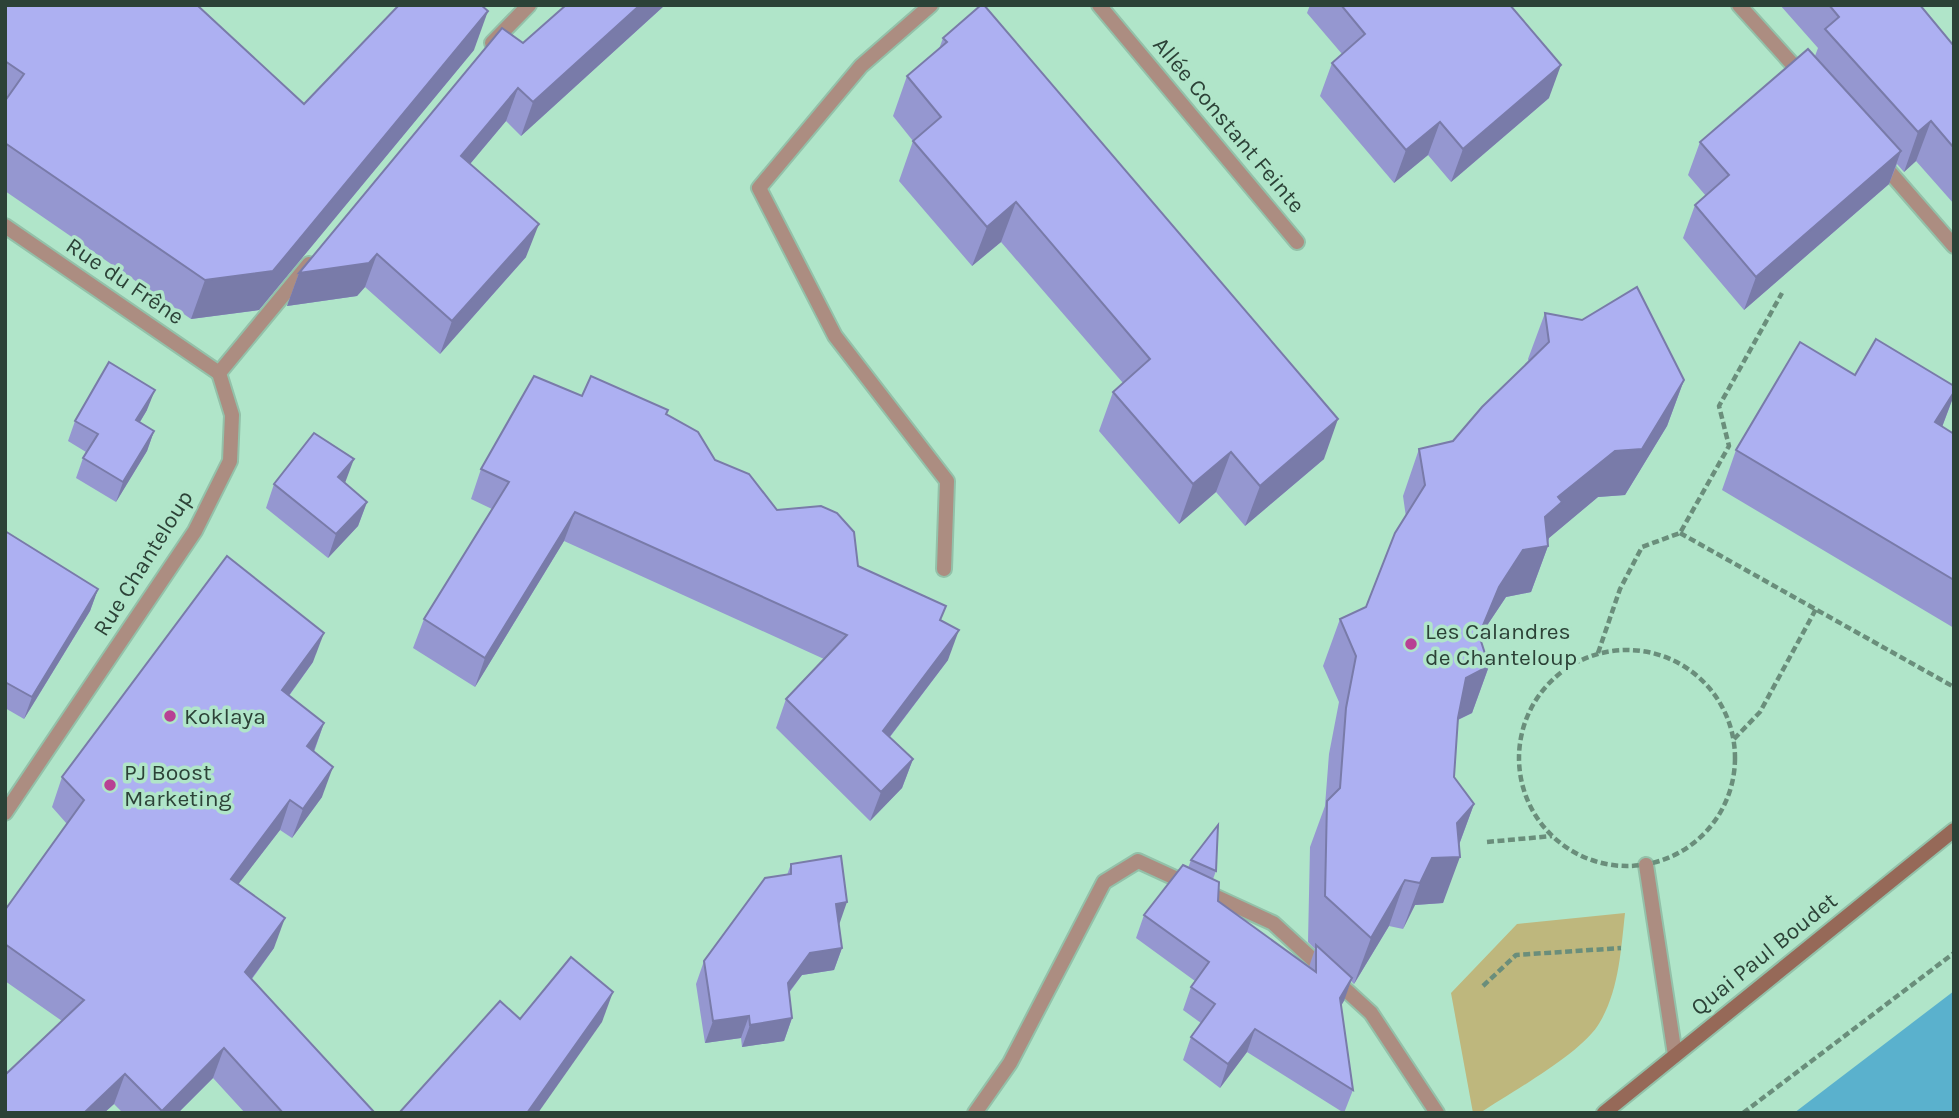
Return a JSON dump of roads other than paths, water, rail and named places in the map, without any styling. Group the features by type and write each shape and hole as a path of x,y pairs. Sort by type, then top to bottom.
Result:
{"street":[{"path":"481,55 529,5"},
{"path":"931,5 862,66 759,188 835,336 947,481 944,569"},
{"name":"Allée Constant Feinte","path":"1100,5 1297,242"},
{"path":"1739,5 1812,85"},
{"path":"1875,155 1954,246"},
{"name":"Rue du Frêne","path":"5,226 219,373"},
{"path":"219,373 315,257"},
{"name":"Rue Chanteloup","path":"5,813 195,531 230,461 232,415 219,373"},
{"name":"Quai Paul Boudet","path":"1604,1113 1954,830"},
{"path":"975,1113 1010,1063 1104,882 1138,861 1273,923 1371,1013 1437,1113"},
{"path":"1646,865 1656,945 1675,1055"}],"water":[{"path":"1954,991 1954,1113 1794,1113"}],"place":[{"name":"Les Calandres de Chanteloup","path":"1411,644"},
{"name":"Koklaya","path":"170,716"},
{"name":"PJ Boost Marketing","path":"110,785"}]}
